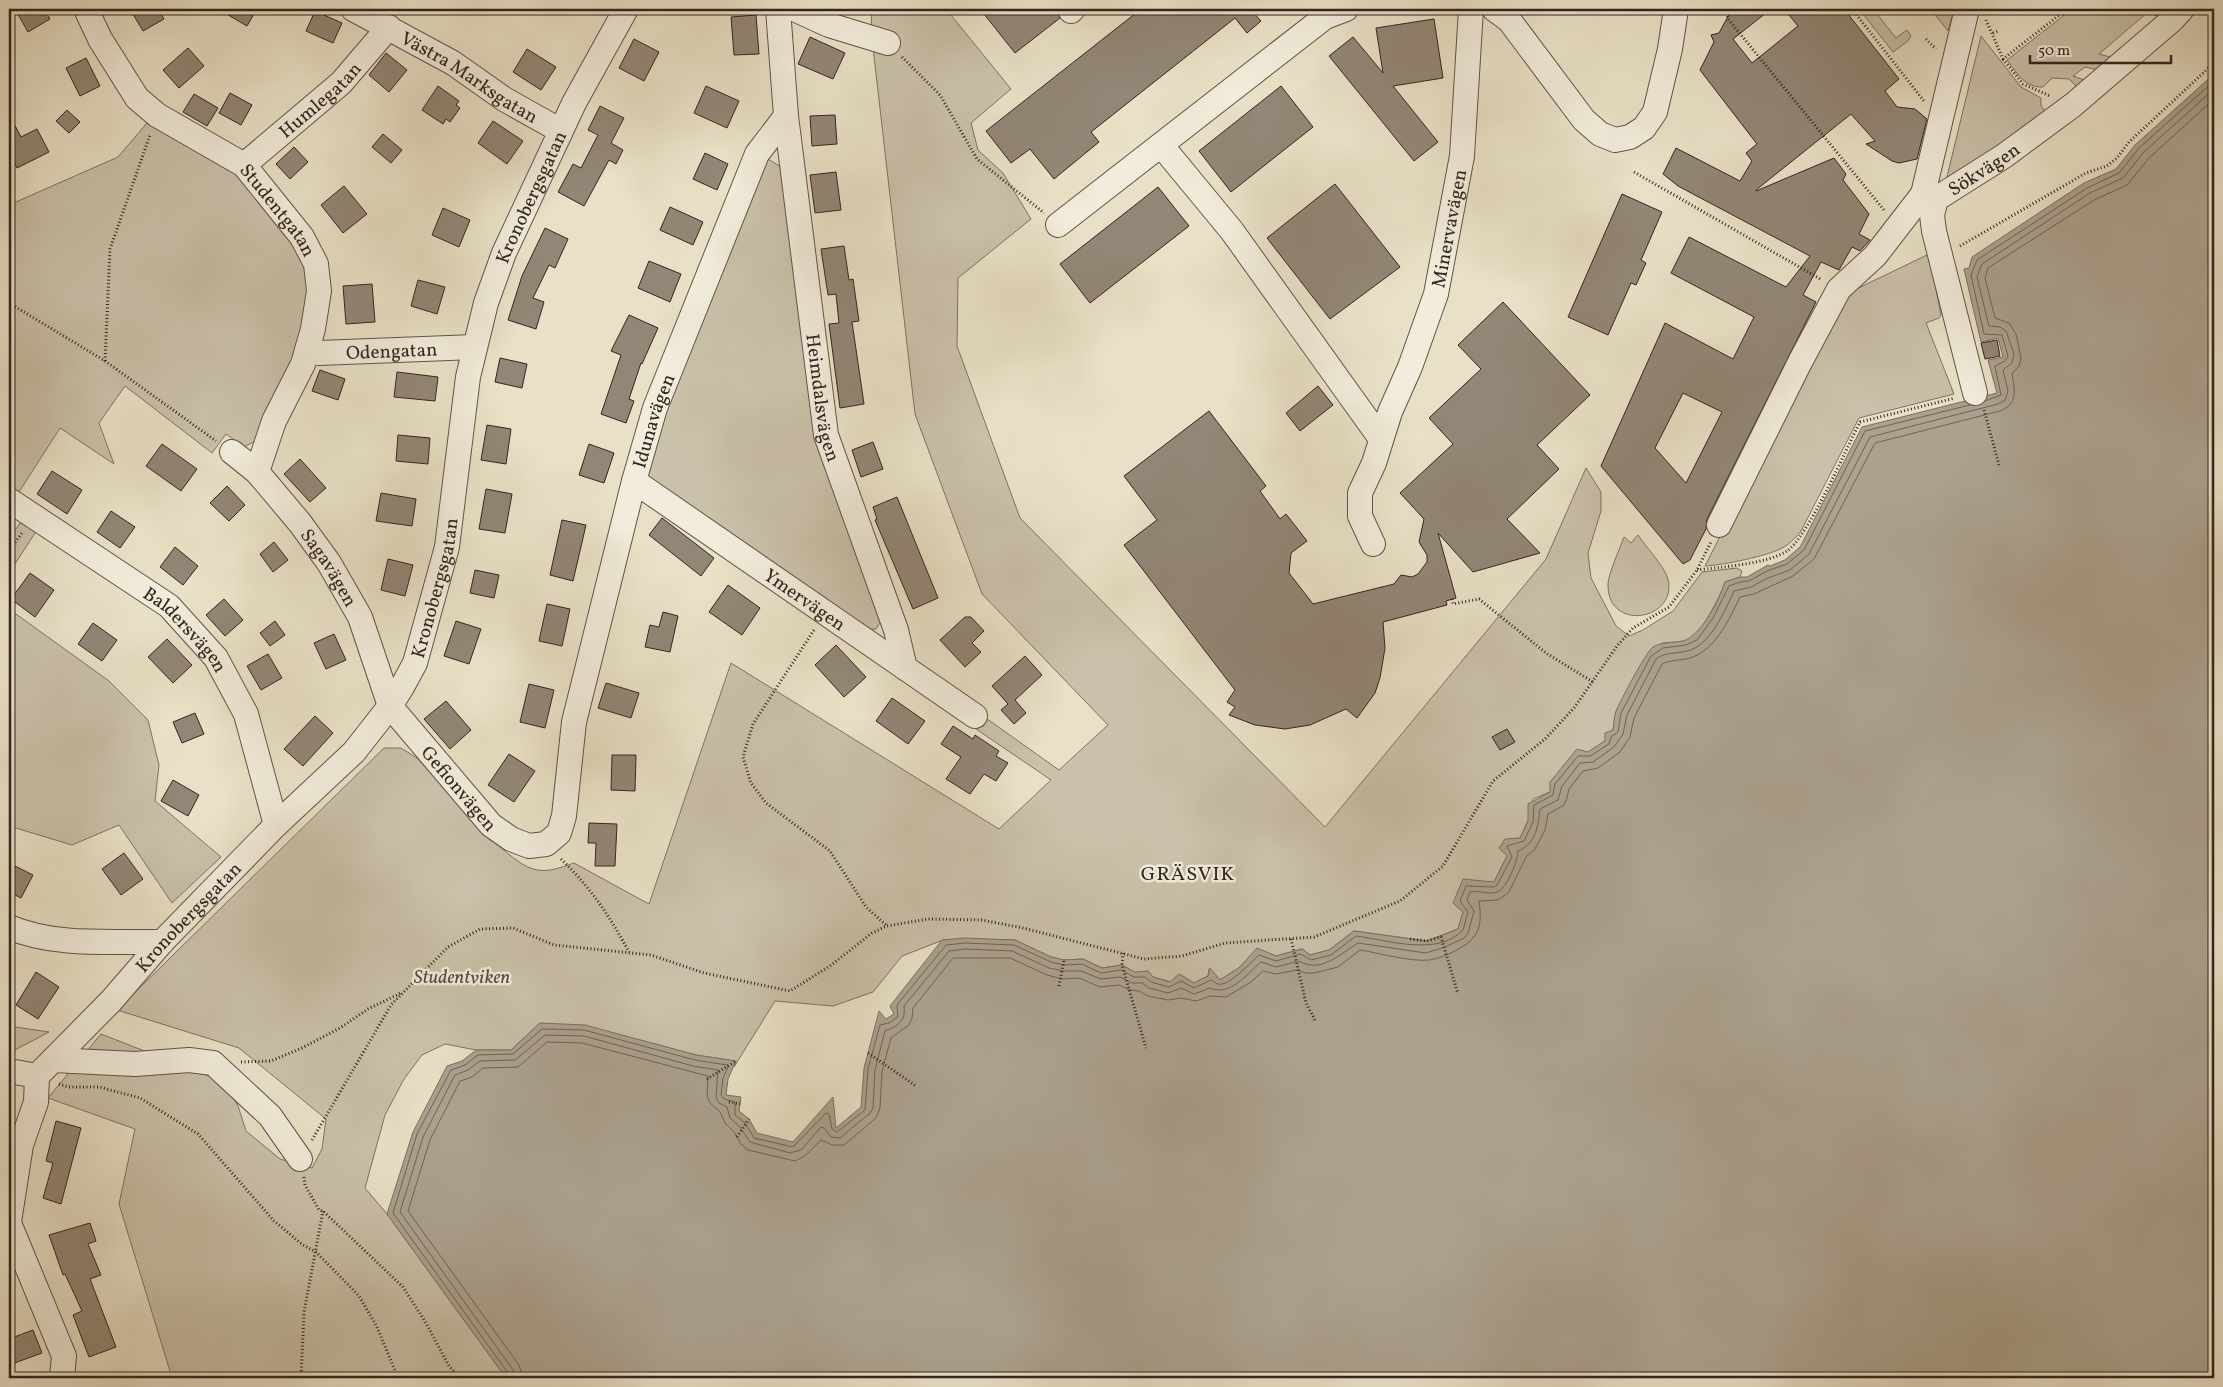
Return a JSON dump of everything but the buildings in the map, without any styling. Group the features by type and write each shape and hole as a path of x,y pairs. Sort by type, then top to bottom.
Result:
{"street":[{"name":"Studentgatan","path":"86,9 100,40 138,98 157,115 244,165 302,237 316,264 319,291 313,329 303,364 274,421 257,472"},
{"name":"Västra Marksgatan","path":"353,9 453,63 504,99 561,131"},
{"name":"Kronobergsgatan","path":"45,1068 111,1001 162,942 276,825 354,752 390,706 415,663 447,547 468,377 486,303 504,253 574,102 626,9"},
{"path":"778,9 786,116"},
{"path":"794,9 829,25 888,42"},
{"path":"1058,225 1325,17 1346,9"},
{"name":"Minervavägen","path":"1373,544 1360,516 1360,493 1374,463 1390,412 1410,367 1436,294 1462,156 1471,9"},
{"path":"1494,9 1509,20 1584,120 1600,134 1615,140 1630,137 1644,128 1655,112 1670,49 1676,9"},
{"name":"Sökvägen","path":"1979,399 1934,231 1930,196 2004,156 2073,105 2172,20 2182,9"},
{"path":"1719,525 1796,370 1839,289 1875,256 1898,227 1930,196 1940,122 1975,11"},
{"name":"Humlegatan","path":"244,165 341,83 389,27"},
{"name":"Idunavägen","path":"546,844 559,833 564,816 574,722 634,481 655,408 757,154 786,116"},
{"name":"Heimdalsvägen","path":"786,116 826,435 896,630 905,668"},
{"path":"1161,145 1232,231 1381,439"},
{"name":"Odengatan","path":"307,350 319,353 475,347"},
{"name":"Sagavägen","path":"232,452 257,472 300,523 329,563 360,617 390,706"},
{"name":"Ymervägen","path":"634,481 975,716"},
{"name":"Baldersvägen","path":"9,500 169,606 216,658 246,714 276,825"},
{"name":"Gefionvägen","path":"390,706 491,825 511,839 529,846 546,844"},
{"path":"9,927 27,935 87,941 162,942"},
{"path":"9,1071 189,1060 213,1063 270,1116 300,1159"},
{"path":"45,1068 36,1102 21,1145 9,1223 64,1356 62,1378"}],"path":[{"path":"1727,9 1728,19 1898,227"},
{"path":"1852,9 1940,122"},
{"path":"2003,59 2067,9"},
{"path":"1975,11 1993,33 2003,59 2023,84 2073,105"},
{"path":"1993,33 1998,30"},
{"path":"888,42 940,95 977,159 1058,225"},
{"path":"1942,256 2086,173 2107,166 2117,158 2128,142 2214,63"},
{"path":"105,361 110,249 157,115"},
{"path":"1634,172 1839,289"},
{"path":"9,303 105,361 232,452"},
{"path":"1697,570 1737,565 1777,555 1796,543 1860,422 1979,399 1999,465"},
{"path":"460,1378 448,1366 426,1323 403,1287 323,1211 319,1210 305,1185 300,1159 326,1119 391,1005 448,947 480,929 513,928 554,944 651,955 704,973 790,991 830,966 872,933 887,926 928,919 982,920 1024,928 1144,959 1182,956 1225,942 1314,937 1400,901 1444,866 1493,781 1545,739 1574,708 1594,682 1617,646 1633,628 1669,607 1697,570 1719,525"},
{"path":"1452,599 1453,604 1479,599 1546,653 1594,682"},
{"path":"825,612 752,724 743,757 750,783 766,803 830,851 866,907 887,926"},
{"path":"546,844 585,883 614,924 629,952"},
{"path":"1410,939 1427,942 1441,937 1458,994"},
{"path":"1291,939 1306,1003 1316,1022"},
{"path":"1123,954 1122,965 1146,1048"},
{"path":"1060,986 1064,960"},
{"path":"213,1063 272,1061 340,1028 368,1009 404,991"},
{"path":"868,1053 916,1086"},
{"path":"707,1080 736,1061"},
{"path":"45,1068 68,1087 99,1087 140,1098 198,1134 274,1221 303,1245 316,1252 359,1296 377,1327 398,1378"},
{"path":"729,1102 740,1104"},
{"path":"737,1137 749,1119"},
{"path":"301,1378 304,1312 323,1211"},
{"path":"644,1378 648,1374"}],"green space":[{"name":"Studentviken","path":"872,9 946,9 1011,89 971,123 978,150 1003,173 1031,219 958,278 957,346 1020,518 1325,827 1546,559 1586,468 1601,492 1601,511 1588,553 1591,578 1616,626 1629,636 1643,630 1673,611 1702,572 1737,568 1742,571 1740,577 1725,582 1702,627 1693,637 1682,641 1662,643 1616,712 1613,730 1605,741 1588,752 1550,792 1533,799 1528,821 1520,838 1505,840 1507,856 1494,882 1463,912 1458,929 1427,941 1354,931 1329,950 1310,955 1302,949 1276,956 1257,949 1240,967 1220,980 1209,969 1208,976 1194,983 1179,974 1171,982 1153,977 1148,971 1135,973 1122,965 1102,968 1083,959 1064,960 1051,957 1015,940 943,940 902,956 873,992 833,1006 775,1001 734,1067 735,1061 696,1055 655,1044 540,1023 511,1050 476,1050 445,1044 422,1055 404,1079 385,1115 365,1188 387,1214 506,1378 172,1378 119,1204 135,1129 48,1098 101,1034 224,1082 238,1106 246,1131 280,1159 312,1168 322,1149 326,1119 239,1048 117,1010 384,748 401,748 417,758 473,820 506,852 521,863 533,869 544,870 574,863 649,904 731,663 999,829 1051,780 976,729 983,716 1059,770 1108,725 982,594 915,414 871,30"},
{"path":"1859,9 1873,9 1896,38 1907,30 1911,36 1908,41 1893,52"},
{"path":"1932,9 1954,9 1948,31 1932,11"},
{"path":"2072,9 2174,9 2164,19 2148,12 2099,54 2117,59 2104,71 2085,67 2073,76 2090,82 2079,89 2069,79 2052,78 2043,87 2031,85 2018,75 2007,60"},
{"path":"1981,36 2021,87 2041,98 2041,106 2048,114 1946,181"},
{"path":"147,123 236,166 298,246 308,269 313,301 300,345 259,439 244,447 226,434 212,453 125,386 99,423 114,464 60,428 19,492 9,485 9,205 118,157"},
{"path":"768,159 781,167 815,433 882,619 876,629 864,630 651,481 645,468 761,164"},
{"path":"1929,254 1941,315 1939,318 1926,323 1954,394 1859,418 1801,531 1789,544 1757,557 1705,566 1842,296"},
{"path":"20,523 37,530 9,573 9,539"},
{"path":"1638,535 1666,574 1668,593 1663,604 1653,612 1629,615 1618,610 1611,600 1608,584 1624,537 1631,543"},
{"path":"9,609 109,681 148,720 159,765 155,801 221,857 172,903 119,825 72,845 9,826"},
{"path":"9,1026 49,1032 13,1051 9,1051"}],"water":[{"path":"2214,74 2214,1378 506,1378 387,1214 413,1132 447,1066 462,1061 476,1050 511,1050 540,1023 585,1025 696,1055 736,1061 728,1079 726,1095 741,1097 739,1111 749,1119 757,1133 793,1142 833,1097 836,1128 861,1107 864,1068 879,1011 886,1019 894,1014 890,1006 942,940 965,938 1015,940 1051,957 1064,960 1083,959 1102,968 1122,965 1135,972 1148,971 1153,977 1170,982 1179,974 1194,983 1208,976 1210,968 1220,980 1240,967 1257,948 1276,956 1302,949 1310,955 1329,950 1354,931 1427,941 1458,929 1463,912 1453,903 1463,879 1494,882 1507,856 1499,848 1505,839 1520,838 1528,821 1528,804 1550,792 1550,782 1577,749 1588,752 1605,741 1605,733 1613,730 1616,711 1623,697 1639,667 1653,647 1690,638 1709,616 1725,582 1740,577 1747,577 1768,565 1770,566 1785,560 1800,547 1862,427 1997,393 1988,360 2003,357 1998,338 1981,342 1964,269 1969,268 1972,257 2084,183 2116,169 2135,145"}],"district":[{"name":"GRÄSVIK","path":"1188,873"}]}
